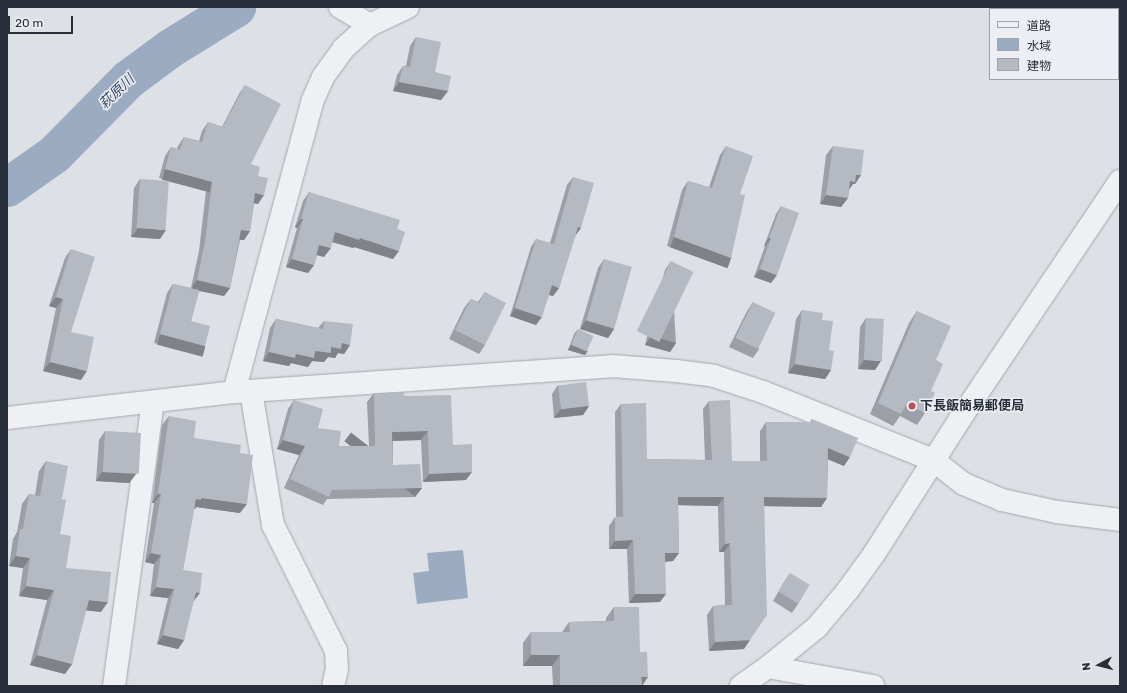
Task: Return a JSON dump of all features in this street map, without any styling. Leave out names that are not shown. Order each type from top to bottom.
[{"type":"street","points":[[334,686],[337,669],[336,651],[273,525],[243,392],[312,102],[324,77],[343,49],[370,25],[408,7]]},
{"type":"street","points":[[345,10],[370,25]]},
{"type":"street","points":[[741,686],[768,668],[817,627],[848,590],[874,554],[933,460],[1120,180]]},
{"type":"street","points":[[7,418],[243,392],[612,366],[676,371],[714,376],[763,392],[933,460],[964,484],[1002,500],[1057,512],[1120,520]]},
{"type":"street","points":[[114,686],[153,402]]},
{"type":"street","points":[[768,668],[873,686]]},
{"type":"water","points":[[463,550],[468,598],[417,604],[413,573],[429,571],[427,553]]},
{"type":"building","points":[[416,37],[441,42],[435,72],[451,76],[448,91],[399,82],[403,66],[410,67]]},
{"type":"building","points":[[245,85],[281,104],[251,164],[260,167],[258,176],[268,178],[264,195],[255,193],[250,231],[241,230],[230,288],[197,280],[205,242],[212,182],[165,169],[171,147],[180,150],[184,137],[202,142],[208,122],[223,127]]},
{"type":"building","points":[[726,146],[753,156],[740,194],[745,195],[731,258],[674,237],[688,181],[712,188]]},
{"type":"building","points":[[833,146],[864,150],[861,175],[856,175],[855,182],[850,181],[848,198],[826,195]]},
{"type":"building","points":[[573,177],[594,183],[581,228],[578,227],[559,288],[552,285],[542,317],[515,308],[536,239],[554,244]]},
{"type":"building","points":[[140,179],[169,181],[166,230],[137,228]]},
{"type":"building","points":[[309,192],[400,220],[397,229],[405,232],[399,251],[360,238],[359,240],[335,232],[331,248],[319,245],[314,265],[292,259]]},
{"type":"building","points":[[781,206],[799,213],[777,275],[760,269],[771,238],[769,238]]},
{"type":"building","points":[[71,249],[95,257],[71,332],[94,337],[87,371],[50,362],[63,299],[56,297]]},
{"type":"building","points":[[604,259],[632,267],[614,329],[586,321]]},
{"type":"building","points":[[671,261],[693,272],[659,342],[637,331]]},
{"type":"building","points":[[173,284],[199,290],[191,321],[210,326],[205,346],[160,334]]},
{"type":"building","points":[[485,292],[506,303],[485,345],[455,330],[471,299],[479,303]]},
{"type":"building","points":[[753,302],[775,313],[758,349],[735,338]]},
{"type":"building","points":[[802,310],[823,313],[822,320],[833,321],[829,350],[834,351],[831,370],[795,364]]},
{"type":"building","points":[[917,311],[951,326],[936,360],[943,364],[931,391],[935,393],[925,413],[906,404],[901,414],[878,403]]},
{"type":"building","points":[[866,318],[884,319],[882,361],[864,360]]},
{"type":"building","points":[[276,319],[323,329],[324,321],[353,324],[350,345],[342,343],[341,349],[331,347],[331,353],[315,351],[314,358],[296,354],[295,358],[269,352]]},
{"type":"building","points":[[578,329],[594,336],[587,351],[571,345]]},
{"type":"building","points":[[586,382],[589,406],[561,409],[558,385]]},
{"type":"building","points":[[404,392],[404,396],[451,395],[453,445],[472,444],[472,472],[429,474],[428,431],[392,432],[393,465],[420,464],[422,488],[332,490],[329,497],[290,479],[305,446],[283,440],[294,400],[323,409],[318,428],[341,431],[339,446],[375,446],[374,393]]},
{"type":"building","points":[[730,400],[732,461],[767,461],[766,422],[811,422],[812,419],[858,438],[850,457],[828,448],[827,498],[764,497],[767,615],[750,640],[715,642],[713,606],[732,605],[730,543],[725,544],[724,497],[678,497],[679,553],[665,553],[666,594],[635,594],[633,540],[615,541],[615,517],[623,517],[621,404],[646,403],[647,459],[712,460],[709,401]]},
{"type":"building","points":[[169,416],[196,421],[194,438],[241,445],[240,453],[253,455],[247,504],[201,498],[201,500],[196,499],[183,570],[202,573],[200,593],[196,592],[184,640],[163,635],[174,589],[156,587],[161,555],[151,553],[161,494],[158,494]]},
{"type":"building","points":[[105,431],[141,433],[139,474],[103,472]]},
{"type":"building","points":[[46,461],[68,466],[62,499],[66,500],[60,534],[71,536],[66,568],[111,572],[108,602],[89,600],[72,664],[37,655],[54,590],[26,586],[30,558],[16,556],[20,529],[23,529],[29,494],[40,496]]},
{"type":"building","points":[[790,573],[810,585],[798,604],[779,592]]},
{"type":"building","points":[[614,607],[639,607],[640,652],[647,652],[648,677],[641,677],[642,686],[560,686],[560,655],[531,655],[531,632],[570,632],[569,622],[614,621]]},
{"type":"waterway","name":"萩原川","points":[[7,187],[54,154],[128,79],[170,48],[236,7]]},
{"type":"place","name":"下長飯簡易郵便局","points":[[912,406]]}]
